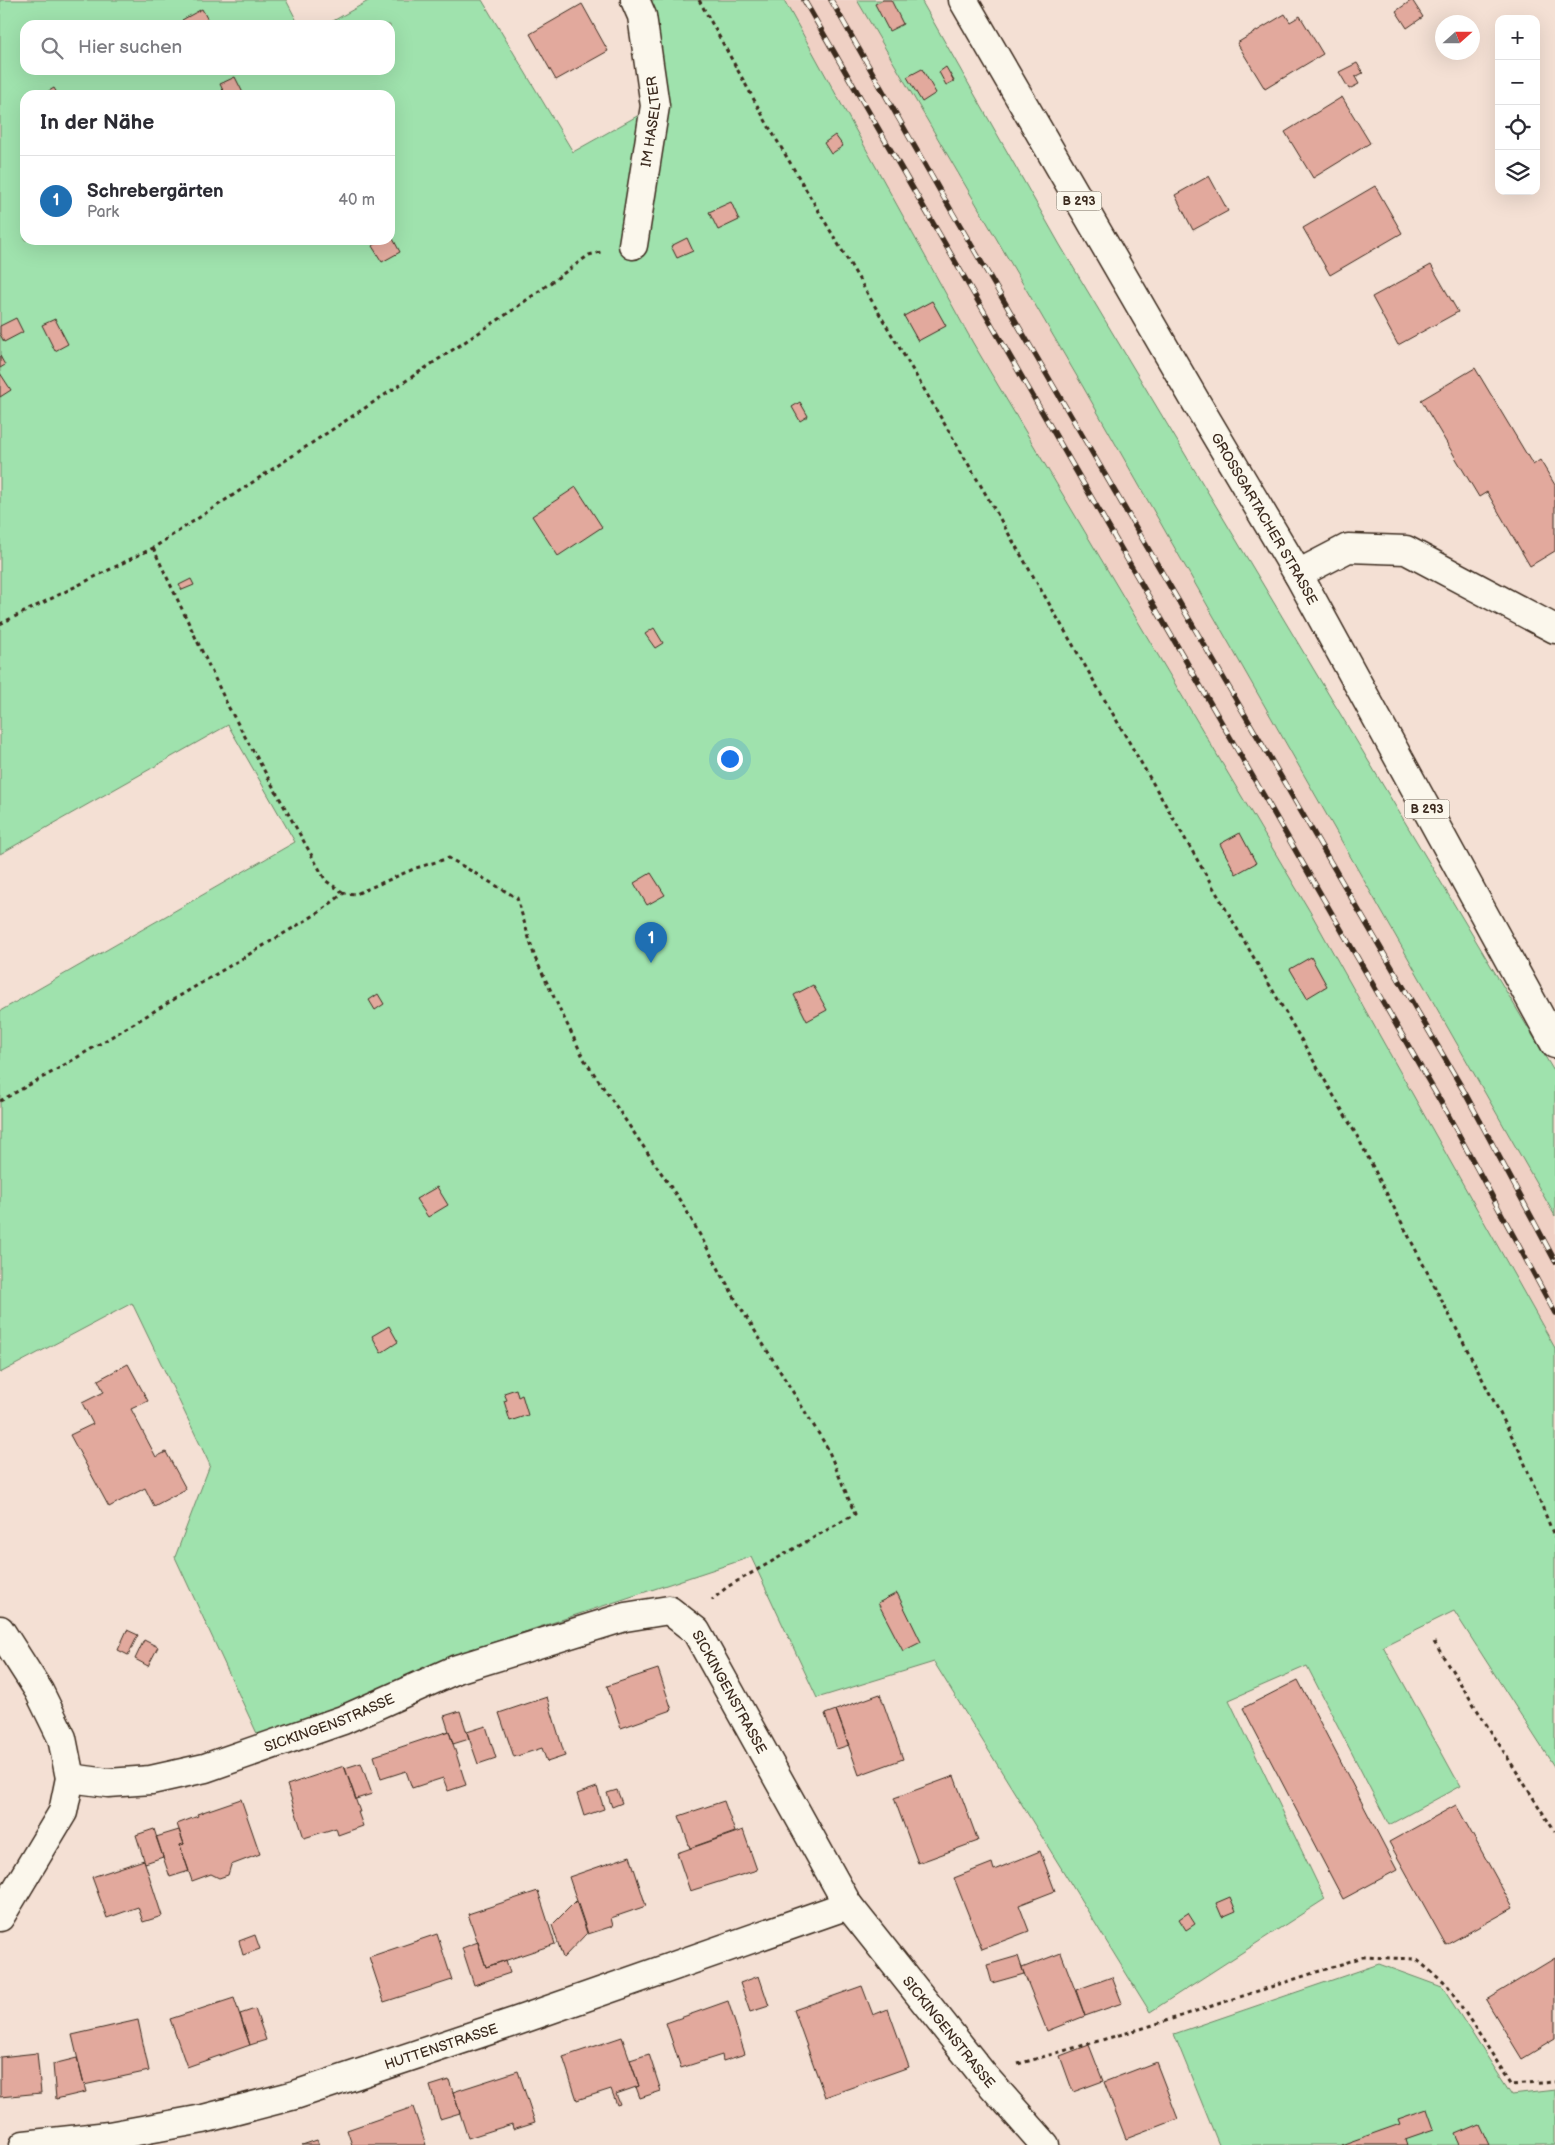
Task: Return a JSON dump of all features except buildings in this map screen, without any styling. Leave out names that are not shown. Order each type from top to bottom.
[{"type":"street","name":"IM HASELTER","points":[[633,245],[655,106],[642,16],[635,0]]},
{"type":"street","name":"GROSSGARTACHER STRASSE","points":[[963,0],[1298,574],[1555,1044]]},
{"type":"street","points":[[1298,574],[1348,548],[1406,550],[1555,629]]},
{"type":"street","name":"SICKINGENSTRASSE","points":[[70,1778],[108,1783],[151,1780],[205,1768],[342,1720],[457,1669],[625,1617],[669,1610],[696,1631],[848,1904],[984,2076],[1045,2145]]},
{"type":"street","points":[[0,1630],[39,1691],[62,1738],[70,1778],[63,1812],[0,1917]]},
{"type":"street","name":"HUTTENSTRASSE","points":[[24,2145],[108,2136],[194,2121],[295,2095],[517,2021],[848,1904]]},
{"type":"path","points":[[699,0],[769,127],[1357,1136],[1520,1452],[1555,1538]]},
{"type":"path","points":[[0,624],[153,548],[510,312],[589,255],[633,245]]},
{"type":"path","points":[[153,548],[228,708],[326,881],[344,893],[356,894],[416,868],[449,858],[517,898],[535,958],[584,1059],[685,1208],[737,1302],[827,1447],[856,1514],[727,1587],[685,1622]]},
{"type":"path","points":[[0,1101],[65,1065],[318,912],[344,893]]},
{"type":"path","points":[[1434,1642],[1555,1832]]},
{"type":"path","points":[[1037,2058],[1147,2027],[1362,1957],[1416,1959],[1448,1986],[1512,2085],[1555,2082]]},
{"type":"shaded area","points":[[784,0],[857,0],[1082,385],[1555,1216],[1555,1348],[1312,915],[973,343]]},
{"type":"green space","points":[[0,0],[286,0],[296,20],[20,20],[20,75],[395,75],[395,20],[335,20],[370,0],[482,0],[573,152],[655,106],[635,0],[784,0],[973,343],[1312,915],[1555,1348],[1555,1768],[1454,1611],[1383,1646],[1460,1786],[1389,1825],[1307,1666],[1229,1700],[1325,1899],[1150,2012],[934,1662],[817,1698],[751,1557],[458,1654],[345,1705],[260,1740],[175,1557],[210,1465],[132,1303],[0,1373],[0,1011],[295,842],[228,725],[0,854]]},
{"type":"green space","points":[[857,0],[921,0],[1060,245],[1555,1073],[1555,1216],[1082,385]]},
{"type":"green space","points":[[1379,1964],[1442,1987],[1512,2095],[1555,2090],[1555,2145],[1219,2145],[1174,2034]]},
{"type":"railway","points":[[804,0],[1446,1111],[1555,1313]]},
{"type":"railway","points":[[831,0],[944,198],[1465,1093],[1555,1261]]},
{"type":"place","name":"Schrebergärten","points":[[651,963]]}]
